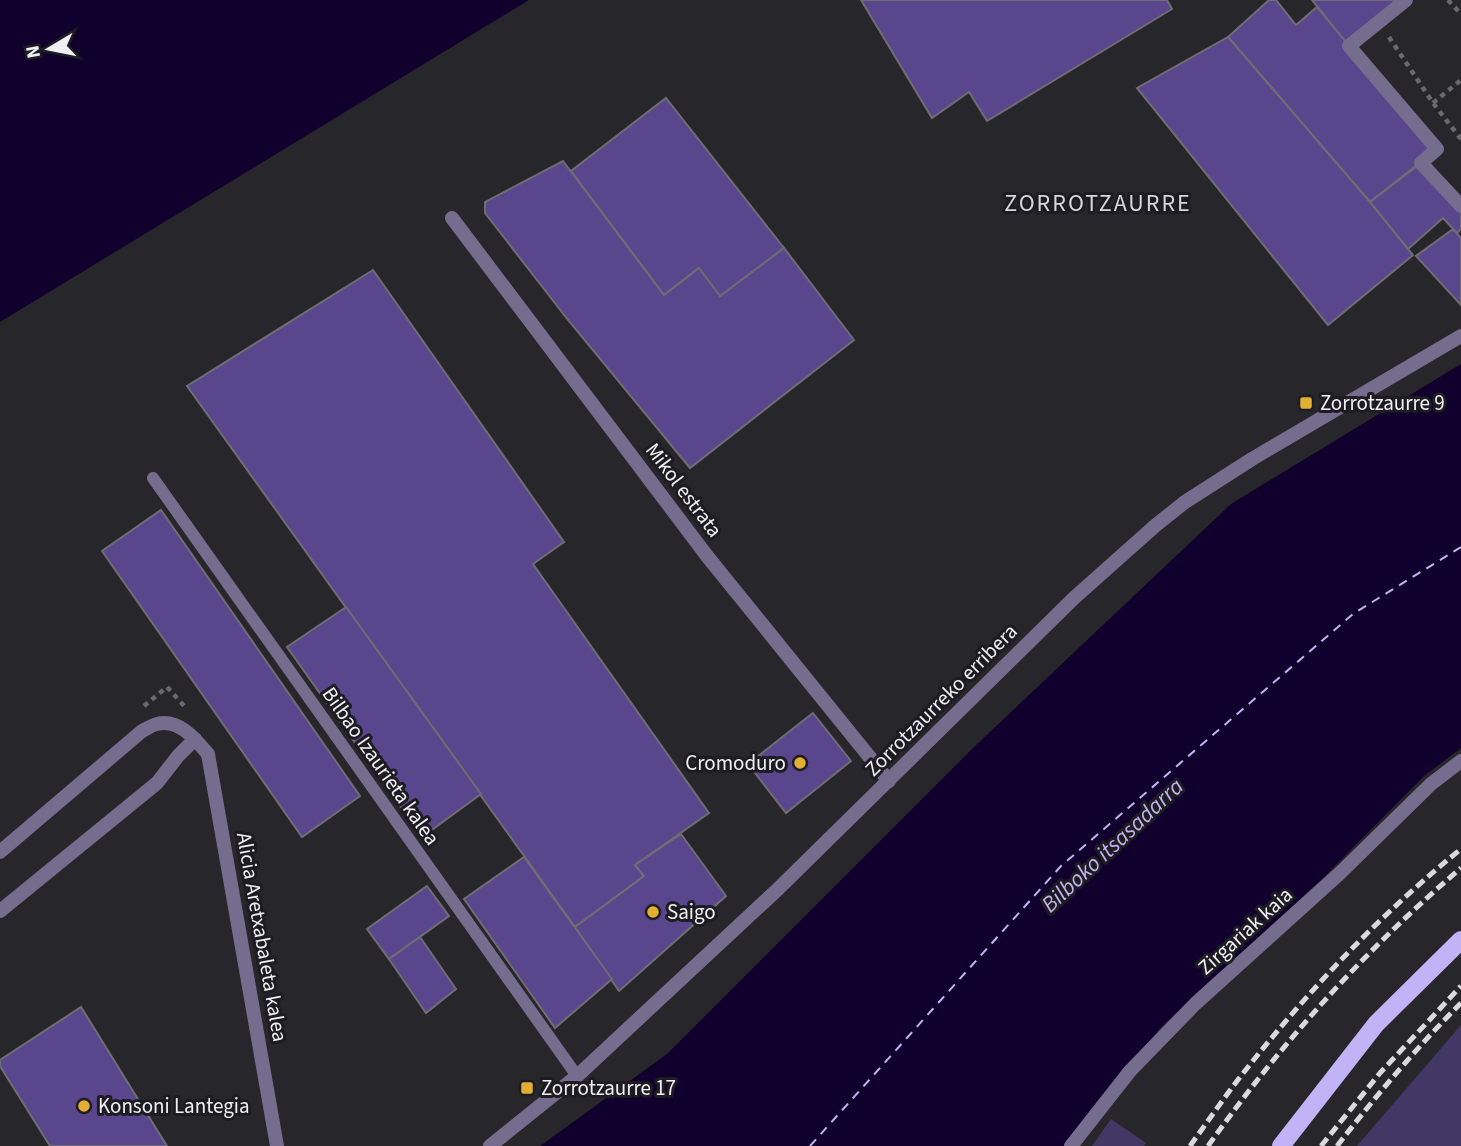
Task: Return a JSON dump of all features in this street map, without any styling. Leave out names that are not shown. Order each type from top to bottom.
[{"type":"main road","points":[[1281,1146],[1376,1024],[1461,940]]},
{"type":"street","points":[[1406,0],[1349,46],[1437,149],[1421,163],[1461,206]]},
{"type":"street","name":"Mikol estrata","points":[[453,218],[707,556],[889,781]]},
{"type":"street","name":"Zorrotzaurreko erribera","points":[[490,1146],[577,1076],[778,889],[1074,598],[1156,525],[1185,502],[1252,459],[1461,336]]},
{"type":"street","points":[[0,852],[142,731],[159,723],[179,726],[195,739],[157,783],[0,911]]},
{"type":"street","name":"Alicia Aretxabaleta kalea","points":[[195,739],[208,754],[277,1146]]},
{"type":"street","name":"Zirgariak kaia","points":[[1071,1146],[1129,1071],[1195,1004],[1339,874],[1431,783],[1461,761]]},
{"type":"lane","name":"Bilbao Izaurieta kalea","points":[[153,478],[577,1076]]},
{"type":"path","points":[[1448,0],[1461,14]]},
{"type":"path","points":[[1391,40],[1461,139]]},
{"type":"path","points":[[1433,103],[1461,80]]},
{"type":"path","points":[[137,712],[167,687],[192,715]]},
{"type":"shaded area","points":[[1461,1025],[1461,1146],[1357,1146]]},
{"type":"shaded area","points":[[1111,1119],[1146,1143],[1144,1146],[1092,1146]]},
{"type":"water","points":[[0,0],[529,0],[0,322]]},
{"type":"water","name":"Bilboko itsasadarra","points":[[1461,364],[1461,748],[1424,776],[1322,879],[1160,1028],[1070,1146],[540,1146],[667,1054],[973,748],[1231,504]]},
{"type":"building","points":[[861,0],[1167,0],[1172,9],[987,121],[969,92],[932,118]]},
{"type":"building","points":[[1269,0],[1276,0],[1296,25],[1317,7],[1437,149],[1370,202],[1228,37]]},
{"type":"building","points":[[1312,0],[1406,0],[1349,46]]},
{"type":"building","points":[[1228,37],[1413,255],[1328,325],[1137,88]]},
{"type":"building","points":[[666,98],[784,248],[721,302],[699,268],[664,295],[571,171]]},
{"type":"building","points":[[563,161],[664,295],[699,268],[720,296],[784,248],[854,340],[690,468],[568,320],[485,213],[485,202]]},
{"type":"building","points":[[1421,163],[1461,206],[1461,229],[1457,233],[1443,218],[1408,249],[1370,202]]},
{"type":"building","points":[[1453,229],[1461,238],[1461,305],[1416,256]]},
{"type":"building","points":[[373,270],[564,542],[533,564],[709,813],[635,865],[644,876],[575,927],[187,386]]},
{"type":"building","points":[[161,510],[360,796],[302,837],[102,551]]},
{"type":"building","points":[[346,607],[481,794],[422,837],[287,647]]},
{"type":"building","name":"Cromoduro","points":[[813,713],[851,761],[786,813],[748,764]]},
{"type":"building","name":"Saigo","points":[[681,834],[726,896],[619,991],[575,927],[644,876],[635,865]]},
{"type":"building","points":[[524,857],[612,979],[555,1028],[464,899]]},
{"type":"building","points":[[427,886],[449,916],[389,959],[367,929]]},
{"type":"building","points":[[420,937],[456,989],[426,1013],[389,959]]},
{"type":"building","name":"Konsoni Lantegia","points":[[81,1007],[167,1146],[50,1146],[0,1066],[0,1060]]},
{"type":"ferry route","points":[[810,1146],[1061,866],[1353,614],[1461,547]]},
{"type":"railway","points":[[1190,1146],[1237,1081],[1315,988],[1400,902],[1461,849]]},
{"type":"railway","points":[[1208,1146],[1265,1070],[1326,999],[1391,932],[1461,868]]},
{"type":"railway","points":[[1321,1146],[1380,1073],[1461,986]]},
{"type":"railway","points":[[1337,1146],[1428,1037],[1461,1003]]},
{"type":"place","name":"Zorrotzaurre 9","points":[[1306,403]]},
{"type":"place","name":"Cromoduro","points":[[800,763]]},
{"type":"place","name":"Saigo","points":[[653,912]]},
{"type":"place","name":"Zorrotzaurre 17","points":[[527,1088]]},
{"type":"place","name":"Konsoni Lantegia","points":[[84,1106]]},
{"type":"district","name":"ZORROTZAURRE","points":[[1098,203]]}]
